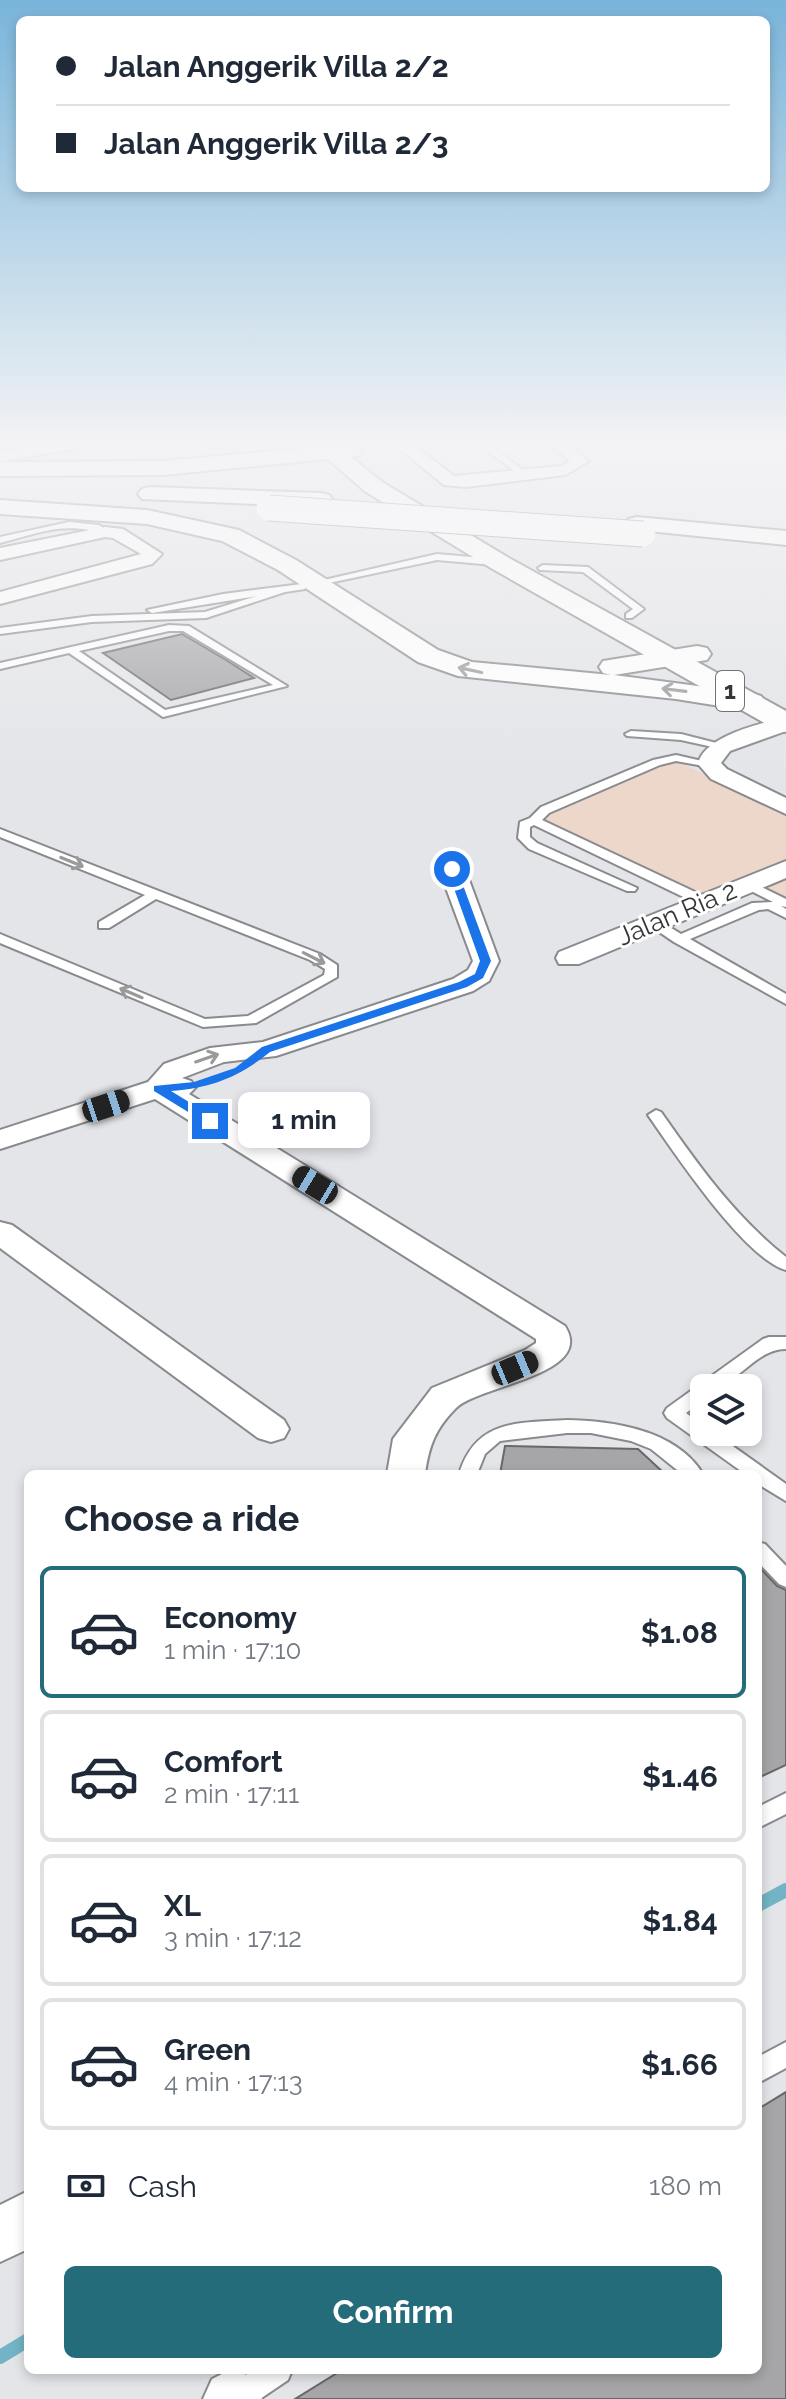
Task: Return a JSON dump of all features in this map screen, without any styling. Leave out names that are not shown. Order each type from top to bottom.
[{"type":"main road","points":[[264,553],[437,660],[496,675],[676,690],[751,702]]},
{"type":"main road","name":"1","points":[[493,553],[685,656],[786,705]]},
{"type":"main road","name":"1","points":[[496,553],[543,568],[629,616],[786,723]]},
{"type":"main road","points":[[548,677],[685,656]]},
{"type":"street","points":[[0,598],[145,560],[151,553]]},
{"type":"street","points":[[786,723],[716,755],[719,774],[786,807]]},
{"type":"street","points":[[0,1140],[158,1088],[195,1086],[239,1071],[266,1050],[463,985],[479,975],[486,961],[452,869]]},
{"type":"street","name":"Jalan Ria 2","points":[[569,958],[786,869]]},
{"type":"street","points":[[158,1088],[553,1334],[554,1348],[538,1359],[445,1397],[412,1439],[407,1470]]},
{"type":"street","points":[[0,1232],[271,1429]]},
{"type":"street","points":[[0,2235],[24,2220]]},
{"type":"lane","points":[[437,557],[442,553]]},
{"type":"lane","points":[[329,580],[437,557],[500,556]]},
{"type":"lane","points":[[128,617],[195,601],[302,587]]},
{"type":"lane","points":[[0,631],[29,625],[128,617],[206,615],[281,591]]},
{"type":"lane","points":[[0,666],[71,650],[169,628],[185,628],[282,686],[163,714],[71,650]]},
{"type":"lane","points":[[631,734],[681,737],[716,755]]},
{"type":"lane","points":[[631,888],[533,846],[524,838],[524,825],[534,821],[545,810],[657,762],[716,755]]},
{"type":"lane","points":[[534,821],[705,902]]},
{"type":"lane","points":[[0,833],[315,957],[332,968],[330,977],[251,1020],[203,1023],[0,938]]},
{"type":"lane","points":[[747,884],[786,904]]},
{"type":"lane","points":[[104,925],[154,895]]},
{"type":"lane","points":[[679,939],[757,906],[770,905],[786,914]]},
{"type":"lane","points":[[653,923],[786,1000]]},
{"type":"lane","points":[[656,1115],[710,1194],[753,1242],[786,1265]]},
{"type":"lane","points":[[727,1374],[769,1343],[786,1343]]},
{"type":"lane","points":[[690,1401],[673,1413],[690,1425]]},
{"type":"lane","points":[[469,1470],[474,1454],[492,1437],[553,1425],[624,1429],[680,1458],[690,1470]]},
{"type":"lane","points":[[719,1446],[753,1470]]},
{"type":"lane","points":[[762,1477],[786,1494]]},
{"type":"lane","points":[[762,1553],[786,1579]]},
{"type":"lane","points":[[762,1816],[786,1803]]},
{"type":"lane","points":[[762,2069],[786,2054]]},
{"type":"shaded area","points":[[677,761],[786,813],[786,900],[745,880],[702,897],[541,821],[550,811],[661,764]]},
{"type":"building","points":[[182,634],[254,678],[171,700],[103,653]]},
{"type":"building","points":[[505,1446],[638,1449],[661,1470],[501,1470]]},
{"type":"building","points":[[762,1570],[777,1586],[786,1590],[786,1765],[762,1776]]},
{"type":"building","points":[[786,2092],[786,2399],[295,2399],[336,2374],[762,2374],[762,2107]]},
{"type":"waterway","points":[[762,1903],[786,1890]]},
{"type":"waterway","points":[[0,2357],[24,2342]]},
{"type":"route","points":[[210,1121],[158,1088],[195,1086],[239,1071],[266,1050],[463,985],[479,975],[486,961],[452,869]]}]
